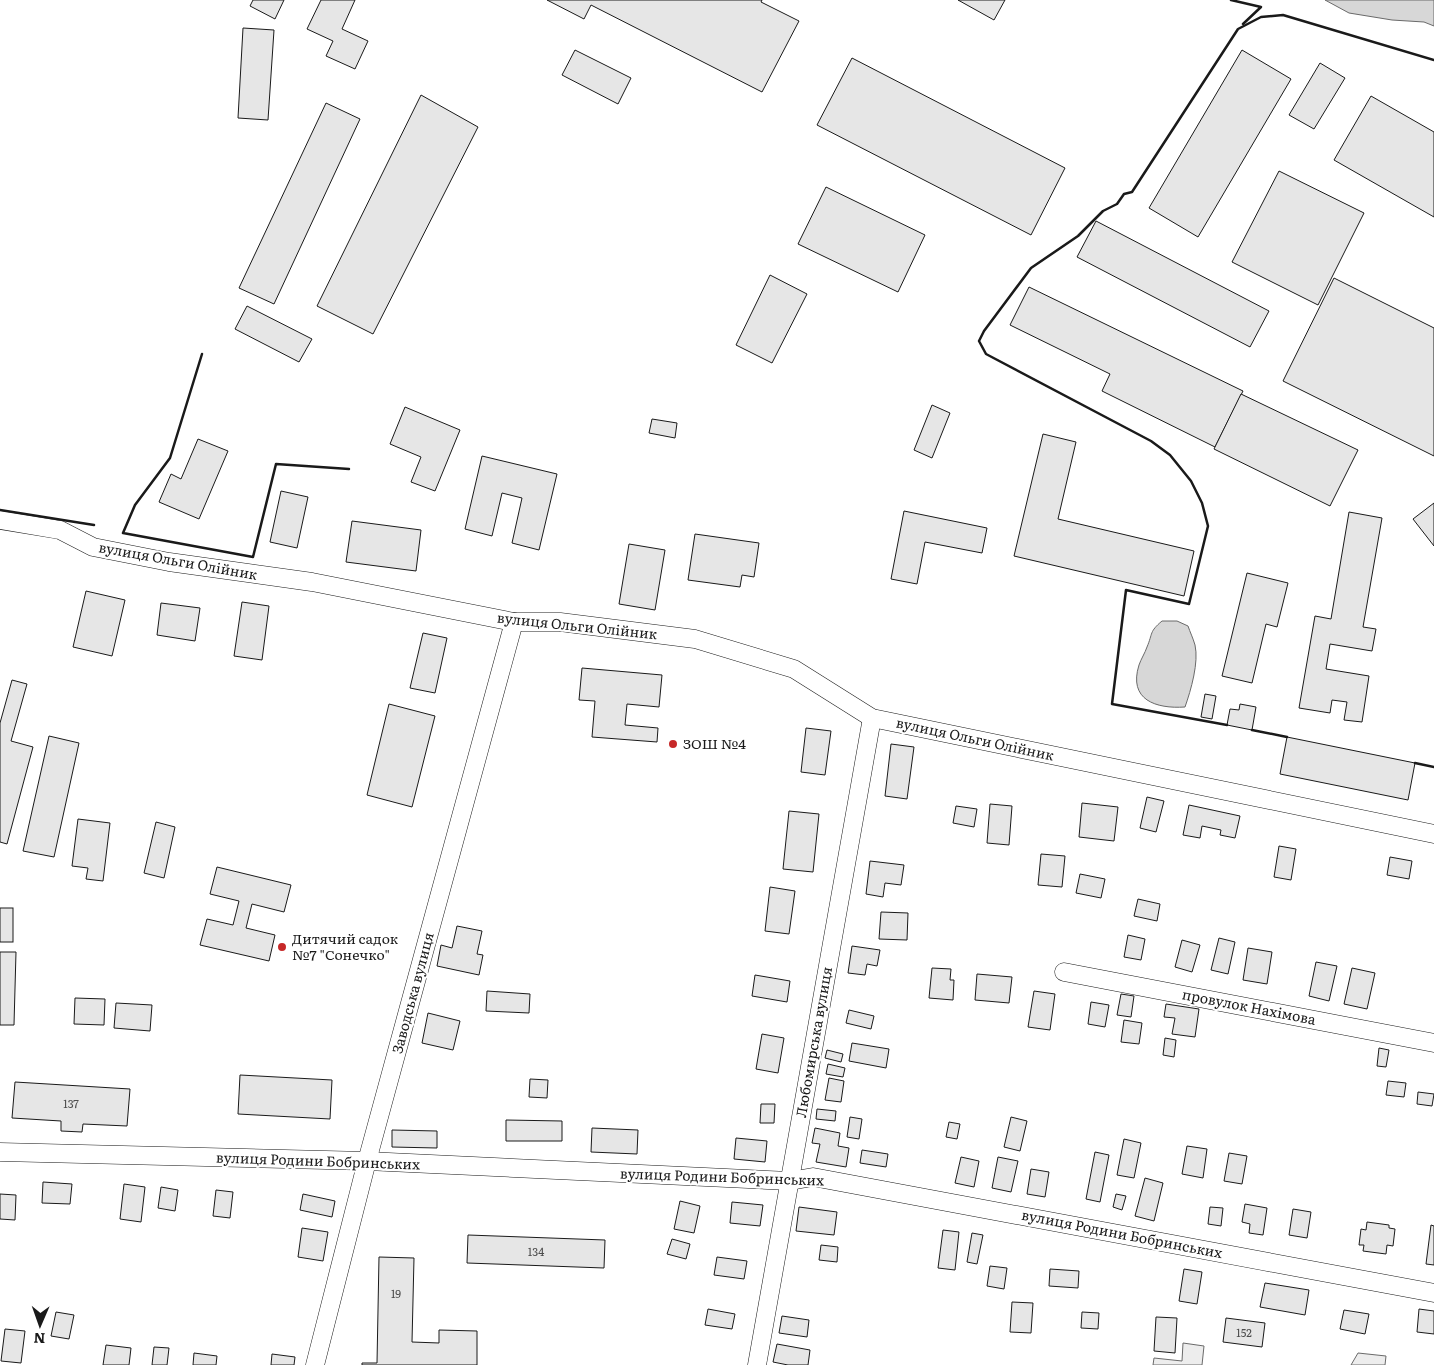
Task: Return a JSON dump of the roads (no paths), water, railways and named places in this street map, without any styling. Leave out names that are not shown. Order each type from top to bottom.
[{"type":"street","name":"вулиця Ольги Олійник","points":[[0,520],[60,530],[93,547],[169,562],[312,582],[514,622],[560,622],[695,639],[794,669],[872,718],[1434,834]]},
{"type":"street","name":"Заводська вулиця","points":[[315,1365],[367,1161],[514,622]]},
{"type":"street","name":"Любомирська вулиця","points":[[757,1365],[872,718]]},
{"type":"street","name":"провулок Нахімова","points":[[1064,972],[1434,1043]]},
{"type":"street","name":"вулиця Родини Бобринських","points":[[0,1152],[367,1161],[790,1181],[813,1177],[1434,1293]]},
{"type":"place","name":"ЗОШ №4","points":[[673,744]]},
{"type":"place","name":"Дитячий садок №7 \"Сонечко\"","points":[[282,947]]}]
